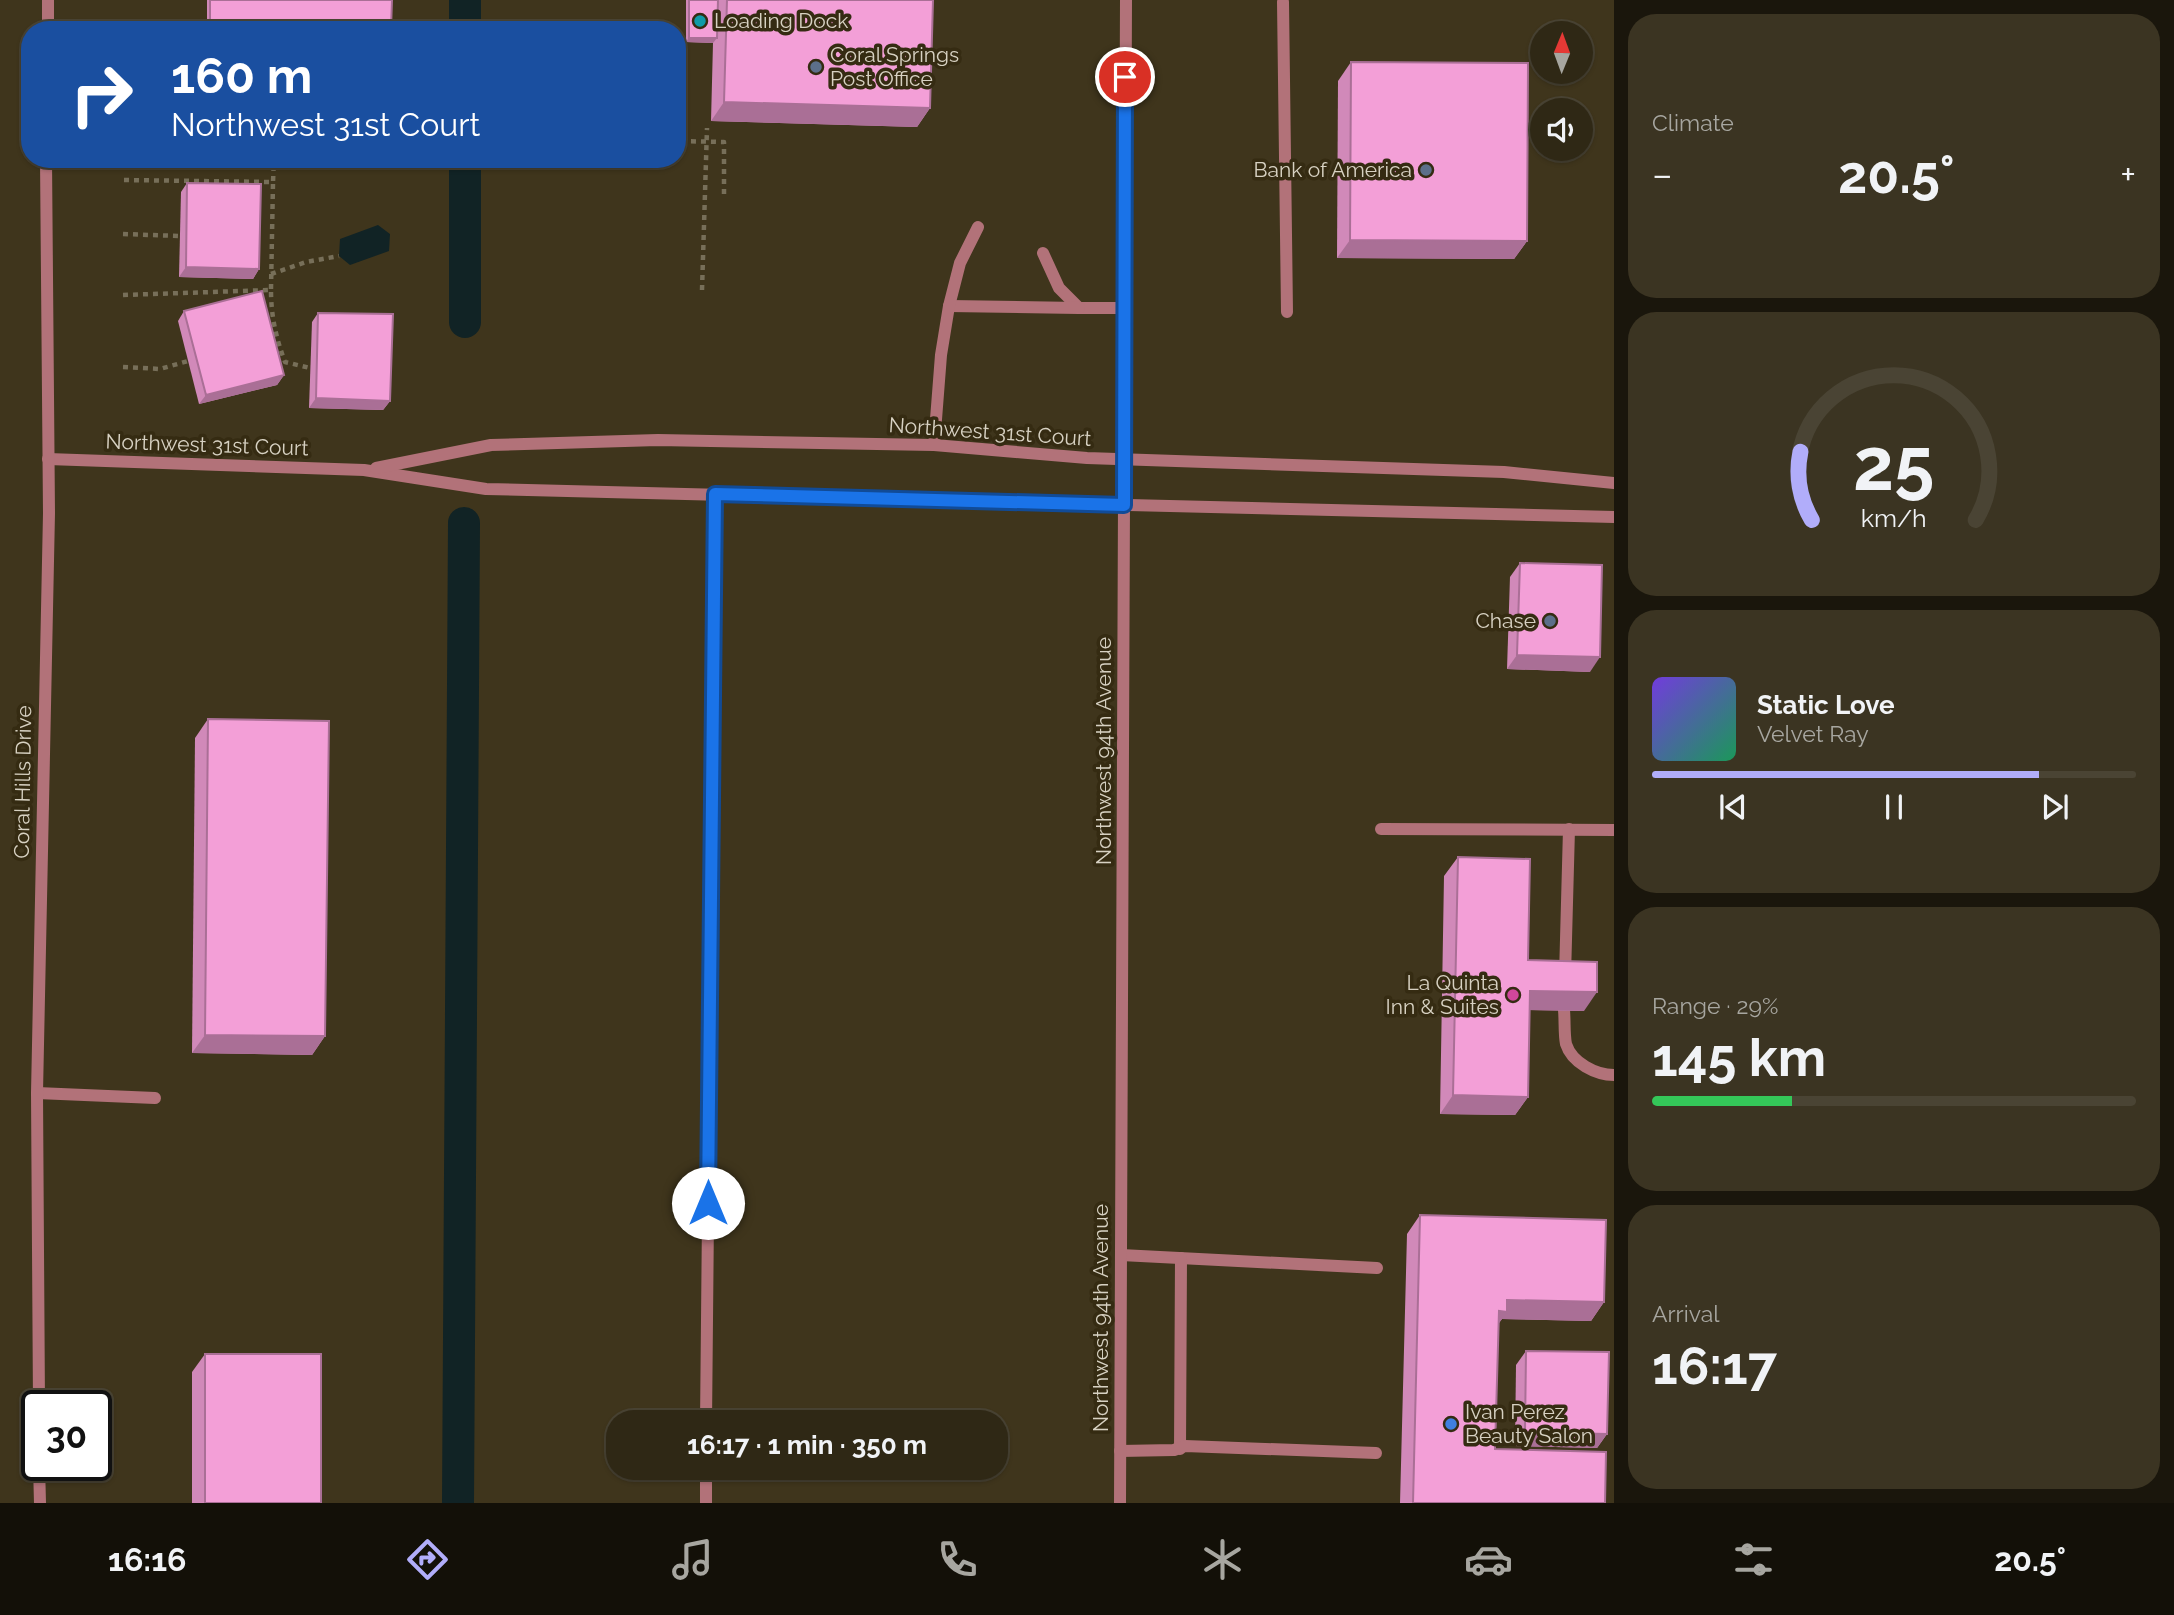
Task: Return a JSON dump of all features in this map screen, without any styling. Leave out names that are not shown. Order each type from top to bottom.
[{"type":"street","points":[[48,0],[48,21]]},
{"type":"street","name":"Northwest 94th Avenue","points":[[1120,1503],[1126,0]]},
{"type":"street","points":[[1283,2],[1287,312]]},
{"type":"street","name":"Coral Hills Drive","points":[[39,1390],[37,1093],[49,513],[46,168]]},
{"type":"street","points":[[934,445],[949,306],[960,263],[978,227]]},
{"type":"street","points":[[1043,253],[1059,288],[1079,308]]},
{"type":"street","points":[[949,306],[1125,309]]},
{"type":"street","name":"Northwest 31st Court","points":[[364,470],[491,445],[657,440],[934,445],[1087,458],[1504,472],[1614,483]]},
{"type":"street","name":"Northwest 31st Court","points":[[48,459],[364,470],[486,489],[1614,517]]},
{"type":"street","points":[[706,1410],[715,494]]},
{"type":"street","points":[[1381,829],[1614,830]]},
{"type":"street","points":[[1565,980],[1569,829]]},
{"type":"street","points":[[1564,1010],[1567,1045],[1577,1061],[1602,1075],[1614,1075]]},
{"type":"street","points":[[37,1093],[155,1098]]},
{"type":"street","points":[[1121,1255],[1377,1268]]},
{"type":"street","points":[[1180,1448],[1181,1258]]},
{"type":"street","points":[[1120,1451],[1174,1450],[1185,1446],[1376,1453]]},
{"type":"street","points":[[706,1480],[706,1503]]},
{"type":"street","points":[[40,1481],[40,1503]]},
{"type":"path","points":[[702,290],[707,128]]},
{"type":"path","points":[[686,141],[724,142],[724,198]]},
{"type":"path","points":[[274,168],[271,309],[275,335],[285,362],[310,368]]},
{"type":"path","points":[[124,180],[273,182]]},
{"type":"path","points":[[123,234],[180,236]]},
{"type":"path","points":[[271,274],[306,262],[339,256]]},
{"type":"path","points":[[123,295],[271,290]]},
{"type":"path","points":[[123,367],[160,369],[188,361]]},
{"type":"shaded area","points":[[378,225],[390,234],[389,251],[350,265],[339,256],[340,239]]},
{"type":"building","points":[[210,0],[392,0],[391,21],[210,21]]},
{"type":"building","name":"Loading Dock","points":[[689,0],[718,0],[717,38],[689,38]]},
{"type":"building","name":"Coral Springs Post Office","points":[[727,0],[933,0],[930,108],[724,102]]},
{"type":"building","points":[[1351,62],[1528,63],[1527,241],[1350,240]]},
{"type":"building","points":[[187,183],[261,184],[259,269],[186,267]]},
{"type":"building","points":[[262,291],[284,375],[206,395],[184,311]]},
{"type":"building","points":[[318,313],[393,314],[390,401],[316,398]]},
{"type":"building","points":[[1520,563],[1602,565],[1600,657],[1517,655]]},
{"type":"building","points":[[208,719],[329,721],[325,1036],[205,1035]]},
{"type":"building","name":"La Quinta Inn & Suites","points":[[1458,857],[1530,859],[1528,960],[1597,962],[1597,992],[1530,991],[1528,1097],[1453,1095]]},
{"type":"building","points":[[1420,1215],[1606,1220],[1604,1302],[1507,1300],[1507,1312],[1499,1311],[1495,1449],[1606,1452],[1605,1503],[1413,1503]]},
{"type":"building","points":[[1526,1351],[1609,1352],[1607,1434],[1525,1432]]},
{"type":"building","points":[[205,1354],[321,1354],[321,1503],[205,1503]]},
{"type":"waterway","points":[[465,0],[465,21]]},
{"type":"waterway","points":[[465,168],[465,322]]},
{"type":"waterway","points":[[458,1503],[464,523]]},
{"type":"place","name":"Loading Dock","points":[[700,21]]},
{"type":"place","name":"Coral Springs Post Office","points":[[816,67]]},
{"type":"place","name":"Bank of America","points":[[1426,170]]},
{"type":"place","name":"Chase","points":[[1550,621]]},
{"type":"place","name":"La Quinta Inn & Suites","points":[[1513,995]]},
{"type":"place","name":"Ivan Perez Beauty Salon","points":[[1451,1424]]},
{"type":"route","points":[[708,1203],[715,494],[1124,505],[1125,77]]}]
